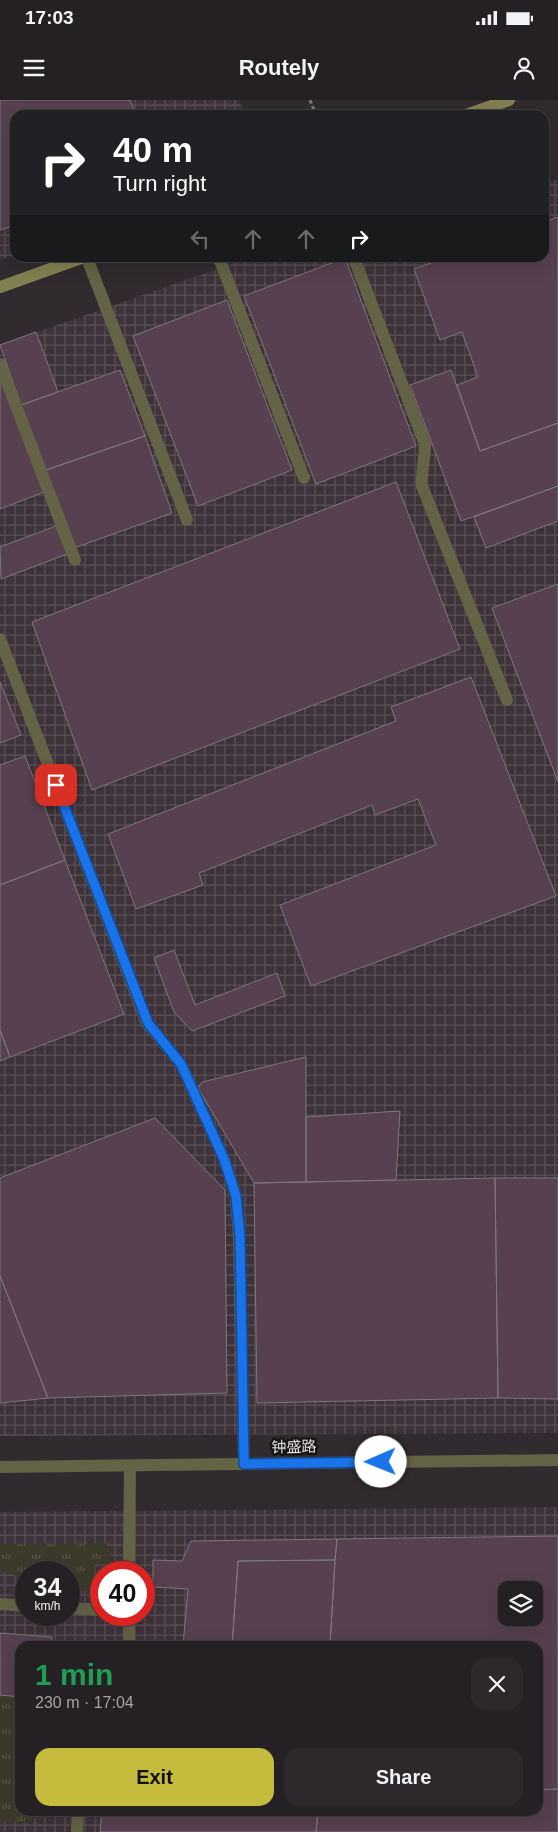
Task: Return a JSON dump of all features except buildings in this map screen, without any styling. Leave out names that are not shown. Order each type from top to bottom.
[{"type":"main road","points":[[480,110],[509,100]]},
{"type":"main road","points":[[0,287],[70,262]]},
{"type":"street","points":[[90,262],[187,520]]},
{"type":"street","points":[[221,262],[304,478]]},
{"type":"street","points":[[356,262],[425,444],[425,457],[421,472],[422,486],[507,700]]},
{"type":"street","points":[[0,364],[75,560]]},
{"type":"street","points":[[0,639],[148,1023],[181,1064],[224,1159],[236,1196],[240,1237],[244,1464]]},
{"type":"street","name":"钟盛路","points":[[0,1467],[558,1460]]},
{"type":"street","points":[[130,1466],[130,1561]]},
{"type":"street","points":[[0,1604],[15,1605]]},
{"type":"street","points":[[129,1626],[129,1641]]},
{"type":"street","points":[[77,1832],[78,1816]]},
{"type":"shaded area","points":[[0,100],[239,100],[243,110],[10,110],[10,257],[0,260]]},
{"type":"shaded area","points":[[558,179],[558,1433],[0,1436],[0,345],[238,262],[549,262],[549,182]]},
{"type":"shaded area","points":[[558,1507],[558,1832],[0,1832],[0,1512]]},
{"type":"green space","points":[[110,1543],[111,1561],[90,1561],[90,1588],[80,1595],[80,1561],[15,1561],[15,1576],[0,1570],[0,1544]]},
{"type":"green space","points":[[0,1695],[15,1696],[15,1816],[39,1816],[25,1823],[0,1820]]},
{"type":"route","points":[[56,785],[148,1023],[181,1064],[224,1159],[236,1196],[240,1237],[244,1464],[381,1462]]}]
